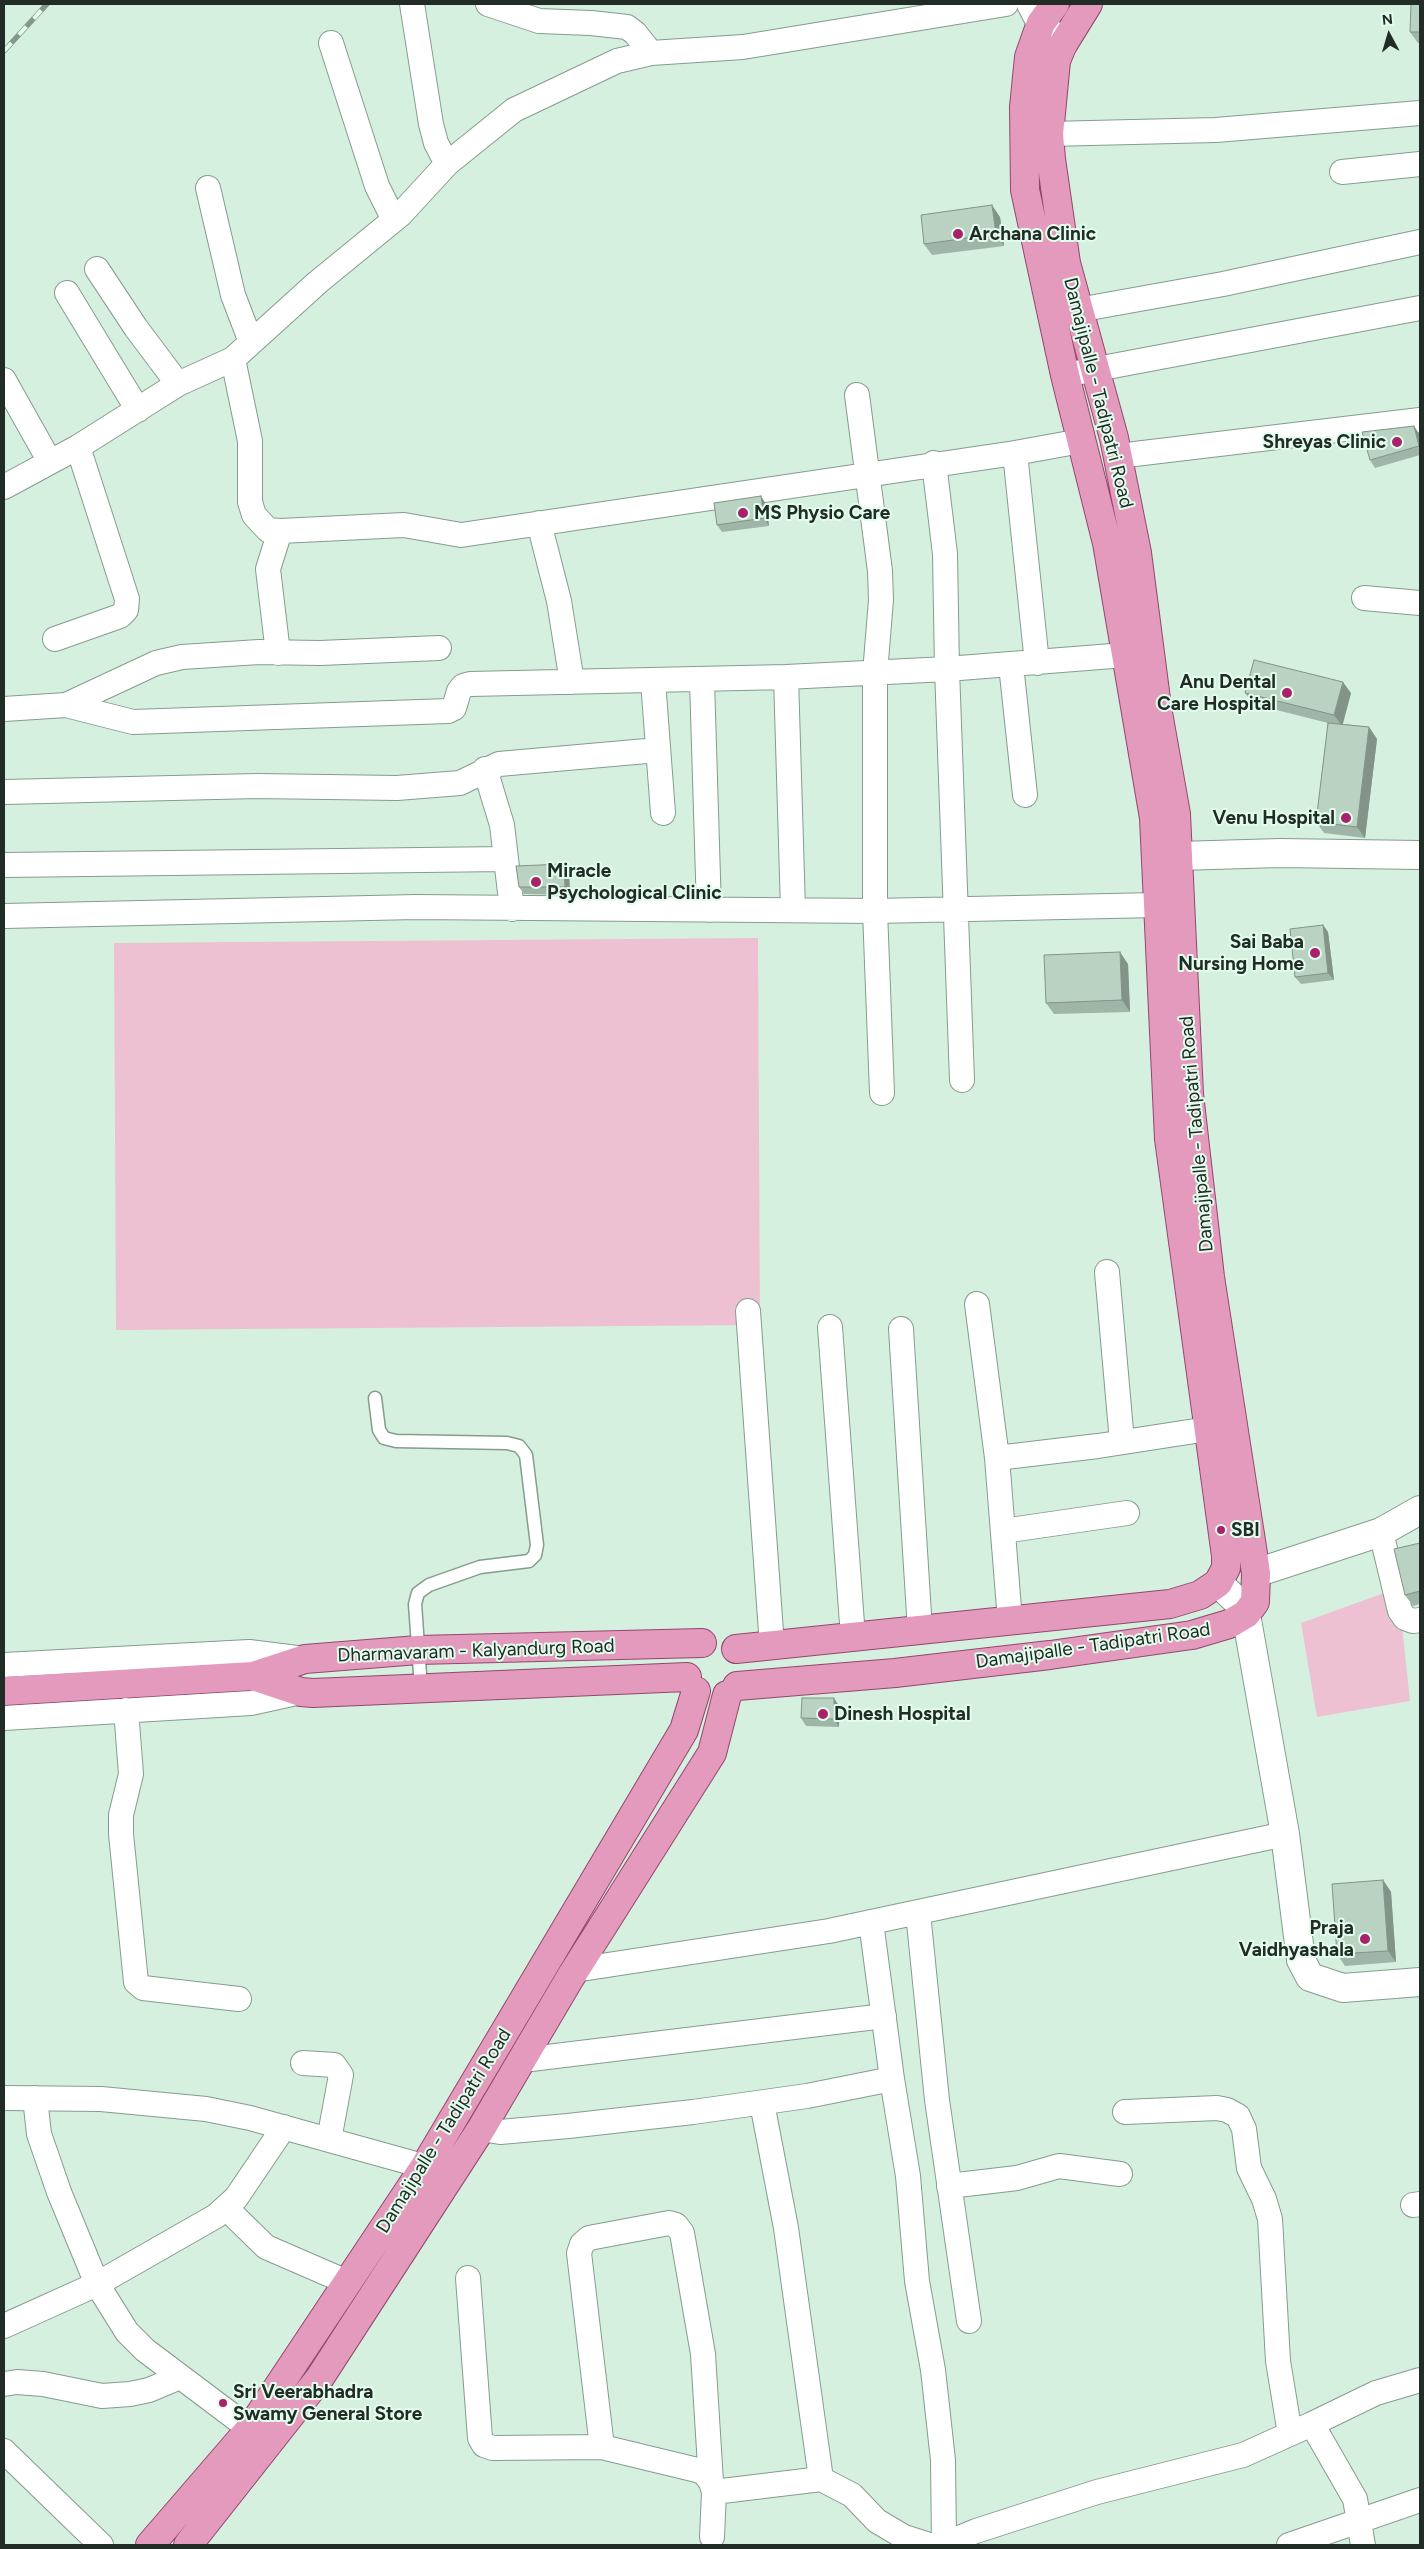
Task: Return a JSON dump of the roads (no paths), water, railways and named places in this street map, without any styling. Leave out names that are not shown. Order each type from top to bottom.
[{"type":"main road","name":"Damajipalle - Tadipatri Road","points":[[692,1684],[711,1698],[732,1691],[1050,1655],[1192,1635],[1222,1627],[1246,1614],[1255,1602],[1256,1573],[1210,1277],[1189,1094],[1176,814],[1156,707],[1142,588],[1118,456],[1063,249],[1049,134],[1053,75],[1062,46],[1081,7]]},
{"type":"main road","name":"Damajipalle - Tadipatri Road","points":[[736,1650],[1170,1604],[1200,1595],[1222,1575],[1226,1556],[1169,1139],[1154,818],[1107,543],[1064,375],[1027,206],[1023,174],[1024,107],[1029,57],[1043,10]]},
{"type":"main road","name":"Damajipalle - Tadipatri Road","points":[[150,2545],[250,2429],[349,2283],[425,2166],[684,1730],[692,1684],[686,1669],[690,1653],[702,1642],[720,1641],[736,1650],[743,1664],[742,1679],[732,1691],[712,1753],[581,1960],[481,2129],[319,2380],[188,2545]]},
{"type":"main road","name":"Dharmavaram - Kalyandurg Road","points":[[4,1691],[246,1677],[305,1659],[418,1650],[702,1642]]},
{"type":"main road","name":"Dharmavaram - Kalyandurg Road","points":[[246,1677],[300,1692],[421,1688],[692,1684]]},
{"type":"main road","points":[[561,1938],[581,1960]]},
{"type":"street","points":[[412,4],[431,124],[436,143],[447,164]]},
{"type":"street","points":[[488,4],[539,21],[591,23],[627,28],[635,33],[651,53]]},
{"type":"street","points":[[4,487],[78,447],[178,384],[233,359],[318,282],[394,220],[447,164],[514,110],[617,61],[651,53],[743,47],[872,14],[1006,4]]},
{"type":"street","points":[[1043,10],[1062,46]]},
{"type":"street","points":[[332,42],[377,186],[394,220]]},
{"type":"street","points":[[1049,134],[1225,129],[1420,113]]},
{"type":"street","points":[[1342,172],[1420,164]]},
{"type":"street","points":[[208,188],[233,295],[251,342]]},
{"type":"street","points":[[1078,310],[1223,284],[1420,242]]},
{"type":"street","points":[[97,269],[136,328],[178,384]]},
{"type":"street","points":[[67,293],[138,410]]},
{"type":"street","points":[[1064,375],[1420,308]]},
{"type":"street","points":[[233,359],[250,441],[250,502],[254,515],[268,530],[280,532],[404,525],[460,535],[934,463],[1015,453],[1081,441]]},
{"type":"street","points":[[4,380],[50,462]]},
{"type":"street","points":[[857,395],[880,572],[881,600],[875,673],[875,911],[882,1093]]},
{"type":"street","points":[[1118,456],[1420,420]]},
{"type":"street","points":[[55,639],[120,616],[126,610],[127,599],[78,447]]},
{"type":"street","points":[[1015,453],[1037,663]]},
{"type":"street","points":[[934,463],[946,554],[947,669],[962,1080]]},
{"type":"street","points":[[539,523],[560,601],[572,682]]},
{"type":"street","points":[[278,653],[268,569],[280,532]]},
{"type":"street","points":[[1364,598],[1420,603]]},
{"type":"street","points":[[66,705],[170,659],[278,653],[327,653],[439,648]]},
{"type":"street","points":[[4,709],[66,705],[133,722],[448,710],[454,708],[459,690],[463,686],[702,680],[875,673],[1011,665],[1125,655]]},
{"type":"street","points":[[1011,665],[1024,795]]},
{"type":"street","points":[[786,677],[793,910]]},
{"type":"street","points":[[702,680],[709,910]]},
{"type":"street","points":[[653,681],[663,813]]},
{"type":"street","points":[[4,792],[257,786],[397,788],[460,783],[468,781],[485,769],[499,764],[658,750]]},
{"type":"street","points":[[485,769],[502,825],[512,908]]},
{"type":"street","points":[[1179,856],[1280,853],[1420,854]]},
{"type":"street","points":[[4,865],[506,859]]},
{"type":"street","points":[[4,916],[416,908],[875,911],[1157,905]]},
{"type":"street","points":[[1107,1272],[1122,1442]]},
{"type":"street","points":[[977,1304],[997,1458],[1010,1621]]},
{"type":"street","points":[[748,1311],[772,1646]]},
{"type":"street","points":[[830,1326],[853,1637]]},
{"type":"street","points":[[901,1329],[920,1630]]},
{"type":"street","points":[[997,1458],[1208,1429]]},
{"type":"street","points":[[1420,1510],[1381,1532],[1256,1573],[1236,1572],[1222,1575],[1246,1614],[1285,1834],[1301,1960],[1310,1977],[1343,1988],[1420,1982]]},
{"type":"street","points":[[1003,1531],[1126,1513]]},
{"type":"street","points":[[1381,1532],[1400,1612],[1405,1618],[1413,1621],[1420,1620]]},
{"type":"street","points":[[4,1664],[254,1652],[305,1659]]},
{"type":"street","points":[[4,1718],[251,1703],[300,1692]]},
{"type":"street","points":[[126,1710],[131,1774],[121,1815],[121,1834],[136,1982],[143,1988],[240,1999]]},
{"type":"street","points":[[581,1960],[829,1931],[1285,1834]]},
{"type":"street","points":[[918,1913],[937,2100],[969,2321]]},
{"type":"street","points":[[871,1922],[892,2079],[908,2176],[917,2281],[933,2370],[943,2460],[939,2545]]},
{"type":"street","points":[[523,2060],[884,2016]]},
{"type":"street","points":[[303,2063],[334,2065],[341,2075],[328,2140]]},
{"type":"street","points":[[481,2129],[500,2132],[568,2126],[762,2103],[892,2079]]},
{"type":"street","points":[[4,2098],[158,2103],[230,2114],[284,2127],[452,2175]]},
{"type":"street","points":[[35,2098],[36,2118],[43,2146],[59,2192],[97,2284],[127,2332],[136,2342],[180,2377],[250,2429]]},
{"type":"street","points":[[762,2103],[786,2228],[821,2479]]},
{"type":"street","points":[[1125,2112],[1217,2108],[1227,2110],[1238,2116],[1244,2129],[1249,2168],[1264,2199],[1270,2219],[1278,2361],[1290,2434]]},
{"type":"street","points":[[4,2326],[97,2284],[203,2225],[236,2198],[284,2127]]},
{"type":"street","points":[[949,2186],[1017,2178],[1059,2166],[1120,2174]]},
{"type":"street","points":[[226,2208],[266,2247],[349,2283]]},
{"type":"street","points":[[602,2447],[580,2253],[582,2244],[589,2238],[669,2223],[676,2225],[682,2233],[703,2354],[712,2487],[712,2537]]},
{"type":"street","points":[[468,2278],[480,2438],[484,2445],[493,2448],[602,2447],[697,2470],[704,2474],[712,2487]]},
{"type":"street","points":[[4,2384],[17,2382],[43,2384],[102,2396],[150,2390],[180,2377]]},
{"type":"street","points":[[712,2487],[821,2479],[852,2495],[884,2525],[910,2540],[939,2545],[976,2531],[1097,2492],[1243,2455],[1376,2394],[1420,2380]]},
{"type":"street","points":[[1312,2424],[1354,2500],[1362,2534]]},
{"type":"street","points":[[4,2451],[101,2545]]},
{"type":"street","points":[[1289,2545],[1362,2534],[1420,2500]]},
{"type":"lane","points":[[375,1398],[379,1430],[384,1438],[396,1441],[507,1443],[519,1446],[526,1455],[537,1545],[535,1555],[529,1561],[480,1567],[428,1585],[418,1593],[414,1604],[421,1688]]},
{"type":"railway","points":[[4,51],[47,4]]},
{"type":"place","name":"Archana Clinic","points":[[958,234]]},
{"type":"place","name":"Shreyas Clinic","points":[[1397,442]]},
{"type":"place","name":"MS Physio Care","points":[[743,513]]},
{"type":"place","name":"Anu Dental Care Hospital","points":[[1287,693]]},
{"type":"place","name":"Venu Hospital","points":[[1346,818]]},
{"type":"place","name":"Miracle Psychological Clinic","points":[[536,882]]},
{"type":"place","name":"Sai Baba Nursing Home","points":[[1315,953]]},
{"type":"place","name":"SBI","points":[[1221,1530]]},
{"type":"place","name":"Dinesh Hospital","points":[[823,1714]]},
{"type":"place","name":"Praja Vaidhyashala","points":[[1365,1939]]},
{"type":"place","name":"Sri Veerabhadra Swamy General Store","points":[[223,2403]]}]
